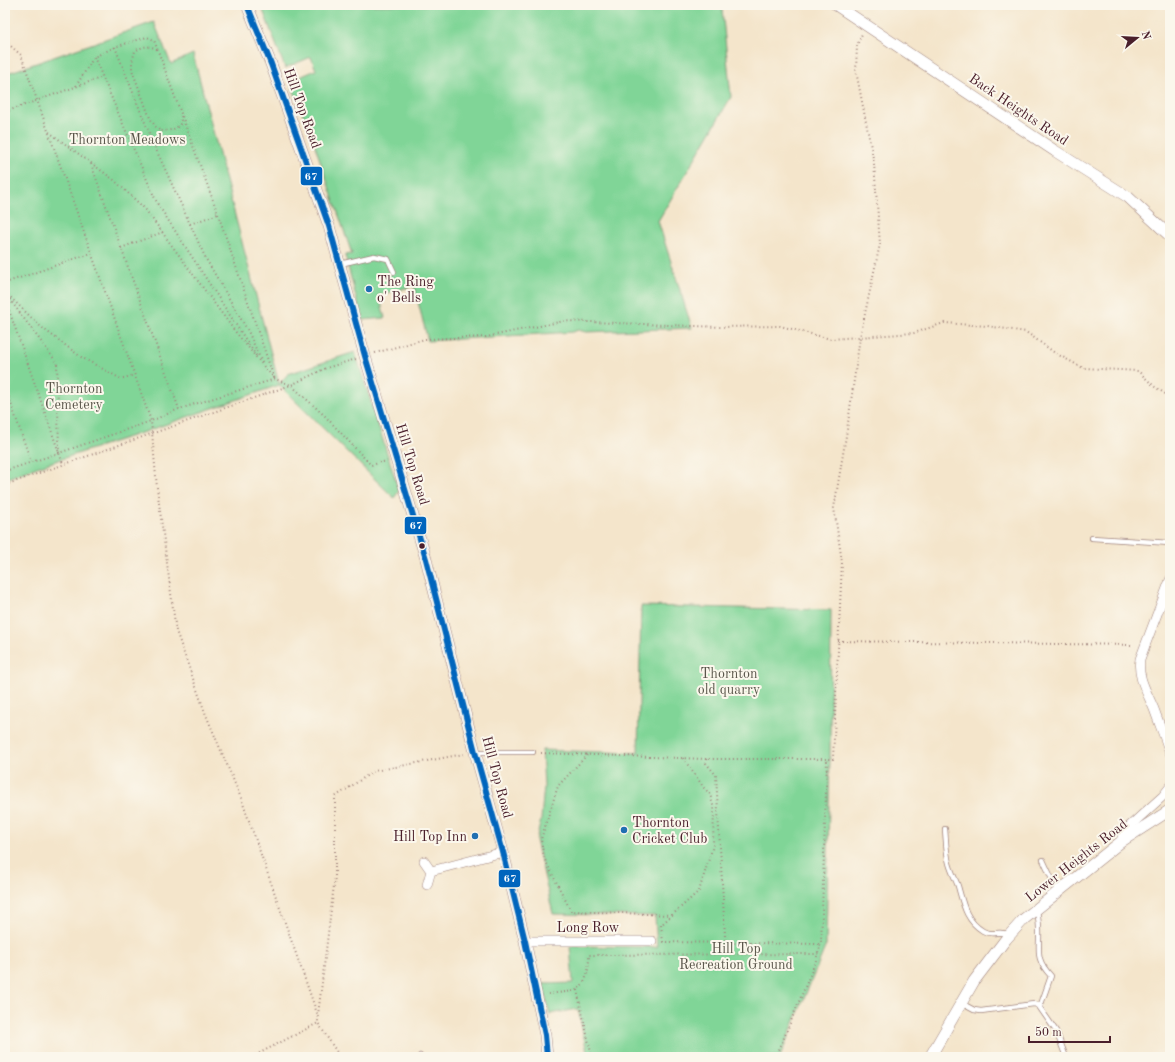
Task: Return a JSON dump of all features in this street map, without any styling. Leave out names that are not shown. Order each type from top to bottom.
[{"type":"street","name":"Hill Top Road","points":[[247,5],[272,64],[329,226],[365,356],[426,559],[525,941],[545,1035],[547,1057]]},
{"type":"street","name":"Back Heights Road","points":[[836,5],[847,8],[866,25],[1055,151],[1128,197],[1170,236]]},
{"type":"street","points":[[1170,580],[1140,658],[1139,667],[1142,681],[1170,753]]},
{"type":"street","points":[[1122,841],[1122,833],[1163,796],[1170,787]]},
{"type":"street","name":"Lower Heights Road","points":[[930,1057],[974,981],[1008,937],[1024,920],[1122,841],[1170,810]]},
{"type":"street","points":[[431,871],[503,852]]},
{"type":"street","points":[[424,861],[431,871]]},
{"type":"street","points":[[427,885],[431,871]]},
{"type":"street","name":"Long Row","points":[[525,941],[652,941]]},
{"type":"lane","points":[[340,264],[374,256],[388,259],[394,272]]},
{"type":"lane","points":[[1092,538],[1170,543]]},
{"type":"lane","points":[[476,752],[533,752]]},
{"type":"lane","points":[[945,829],[949,864],[958,887],[965,912],[977,927],[983,931],[992,933],[1004,931],[1008,937]]},
{"type":"lane","points":[[1043,860],[1058,892]]},
{"type":"lane","points":[[1037,909],[1039,930],[1038,950],[1044,968],[1051,976],[1040,1007]]},
{"type":"lane","points":[[961,1003],[981,1012],[1034,1004],[1040,1007],[1056,1031],[1066,1057]]},
{"type":"path","points":[[533,752],[707,759],[833,758],[842,562],[834,508],[860,337],[880,244],[874,163],[856,71],[857,45],[866,25]]},
{"type":"path","points":[[76,86],[94,57],[115,47],[147,37],[154,40],[218,214],[275,379]]},
{"type":"path","points":[[5,41],[21,55],[150,421],[162,532],[176,631],[206,714],[241,798],[318,1016]]},
{"type":"path","points":[[158,50],[146,46],[135,51],[132,62],[132,70],[139,90],[150,118],[160,131],[169,131],[176,128],[181,123],[181,113]]},
{"type":"path","points":[[115,47],[154,145],[190,224],[206,258],[248,331],[265,368]]},
{"type":"path","points":[[94,57],[157,203],[265,368]]},
{"type":"path","points":[[5,112],[103,77]]},
{"type":"path","points":[[48,131],[114,180],[145,209],[234,330],[275,379],[291,385],[325,416],[371,465],[396,459]]},
{"type":"path","points":[[90,162],[179,409]]},
{"type":"path","points":[[190,224],[218,214]]},
{"type":"path","points":[[121,248],[163,232]]},
{"type":"path","points":[[5,283],[91,253]]},
{"type":"path","points":[[5,293],[41,327],[81,357],[120,379],[134,375]]},
{"type":"path","points":[[5,293],[57,363],[59,453]]},
{"type":"path","points":[[5,299],[63,464]]},
{"type":"path","points":[[5,485],[291,385],[326,368],[425,338],[486,337],[564,321],[720,327],[780,326],[831,339],[914,333],[944,323],[987,326],[1026,332],[1055,353],[1083,368],[1138,371],[1155,387],[1170,397]]},
{"type":"path","points":[[5,471],[150,421],[179,409],[275,379]]},
{"type":"path","points":[[5,386],[31,462]]},
{"type":"path","points":[[838,641],[1146,645]]},
{"type":"path","points":[[340,1057],[318,1023],[335,877],[335,797],[374,771],[476,752]]},
{"type":"path","points":[[587,755],[558,786],[541,839],[544,858],[571,911],[671,915]]},
{"type":"path","points":[[683,758],[704,788],[710,794],[714,809],[713,846],[699,891],[661,925],[663,942],[821,944]]},
{"type":"path","points":[[707,759],[706,763],[716,776],[726,954]]},
{"type":"path","points":[[776,1057],[821,944],[827,759]]},
{"type":"path","points":[[537,996],[577,990],[585,981],[589,966],[589,955],[818,954]]},
{"type":"path","points":[[577,990],[592,1057]]},
{"type":"path","points":[[252,1057],[318,1023]]},
{"type":"green space","points":[[261,5],[722,5],[731,97],[658,221],[692,328],[586,332],[578,330],[573,332],[428,341],[414,286],[379,295],[385,318],[362,320],[345,255],[352,254],[313,140],[290,81],[316,70],[311,57],[285,68]]},
{"type":"green space","name":"Thornton Meadows","points":[[154,22],[171,64],[193,54],[279,384],[288,374],[355,352],[399,491],[394,498],[279,385],[5,479],[5,74]]},
{"type":"green space","points":[[641,606],[831,610],[826,945],[780,1057],[588,1057],[578,1009],[550,1014],[542,984],[573,983],[570,946],[657,947],[655,916],[553,914],[536,840],[541,820],[544,786],[542,750],[638,753]]},
{"type":"transit line","name":"67","points":[[247,5],[271,64],[329,226],[365,356],[426,559],[525,941],[545,1035],[547,1057]]},
{"type":"place","name":"The Ring o' Bells","points":[[369,289]]},
{"type":"place","name":"Thornton Cricket Club","points":[[624,830]]},
{"type":"place","name":"Hill Top Inn","points":[[475,836]]},
{"type":"park label","name":"Thornton Cemetery","points":[[74,396]]},
{"type":"park label","name":"Thornton old quarry","points":[[729,682]]},
{"type":"park label","name":"Hill Top Recreation Ground","points":[[736,956]]}]
